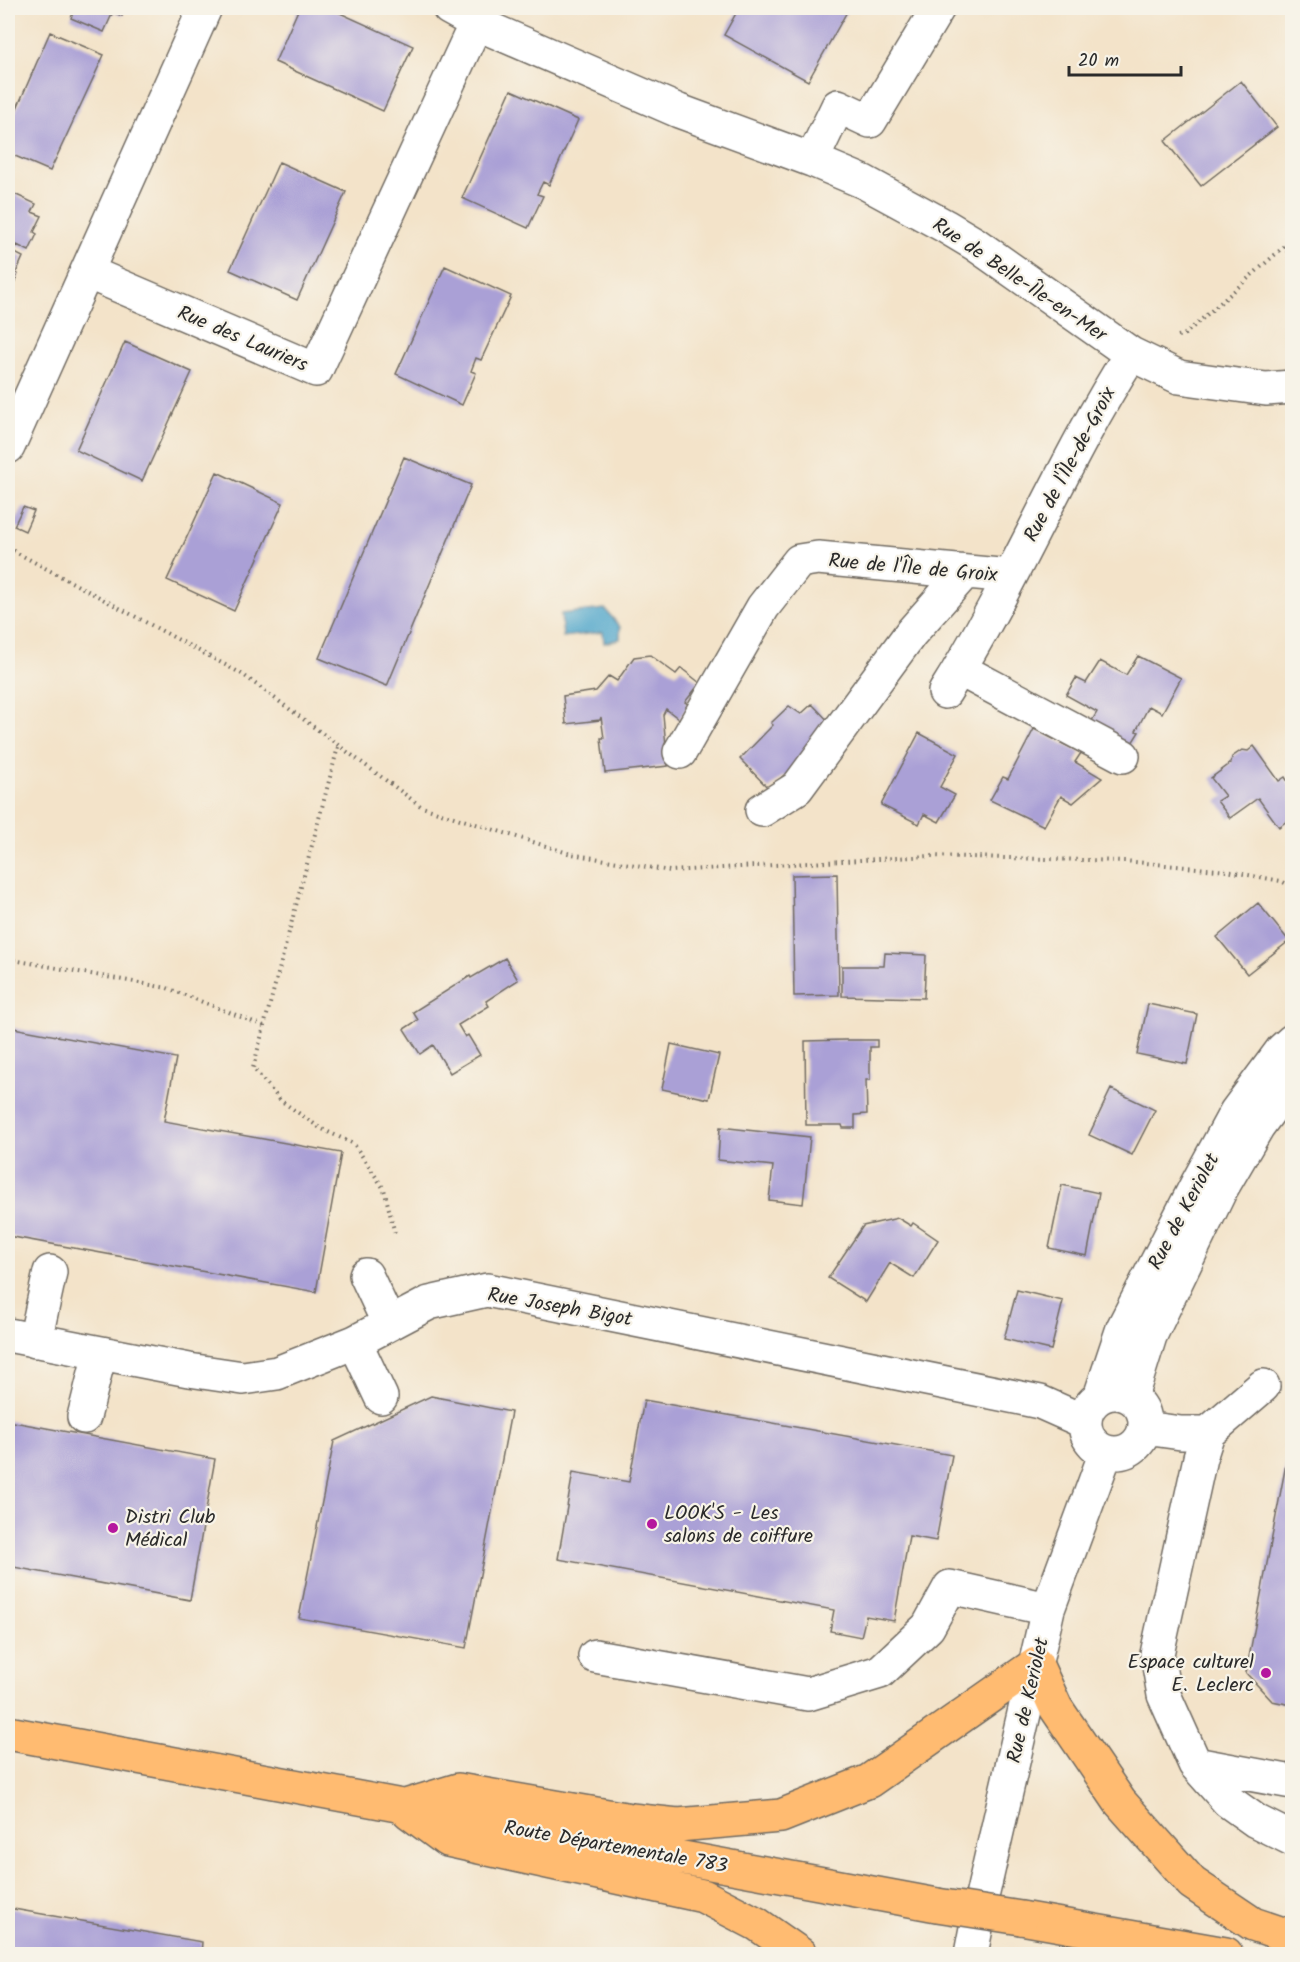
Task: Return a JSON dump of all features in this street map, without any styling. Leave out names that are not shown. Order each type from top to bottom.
[{"type":"main road","points":[[402,1807],[458,1790],[631,1820],[678,1825],[781,1816],[869,1781],[1036,1664],[1056,1708],[1120,1802],[1192,1883],[1253,1924],[1293,1937]]},
{"type":"main road","name":"Route Départementale 783","points":[[8,1733],[937,1905],[1226,1954]]},
{"type":"main road","points":[[402,1807],[447,1840],[703,1896],[757,1924],[800,1954]]},
{"type":"street","points":[[8,447],[205,8]]},
{"type":"street","points":[[812,160],[838,106],[870,121],[938,8]]},
{"type":"street","name":"Rue des Lauriers","points":[[87,272],[316,369],[462,15]]},
{"type":"street","name":"Rue de Belle-Île-en-Mer","points":[[462,15],[679,111],[812,160],[864,182],[945,226],[1131,354],[1179,377],[1266,389],[1293,387]]},
{"type":"street","name":"Rue de l'Île-de-Groix","points":[[1010,576],[1104,396],[1131,354]]},
{"type":"street","name":"Rue de l'Île de Groix","points":[[680,752],[763,607],[799,561],[818,558],[1010,576],[952,680],[1123,756]]},
{"type":"street","points":[[762,810],[797,788],[911,633],[964,573]]},
{"type":"street","name":"Rue de Keriolet","points":[[1105,1405],[1123,1328],[1197,1184],[1236,1112],[1282,1050],[1293,1041]]},
{"type":"street","name":"Rue de Keriolet","points":[[1105,1405],[1150,1336],[1220,1191],[1258,1126],[1293,1080]]},
{"type":"street","points":[[21,1338],[50,1272]]},
{"type":"street","points":[[366,1275],[389,1324]]},
{"type":"street","name":"Rue Joseph Bigot","points":[[21,1338],[243,1378],[277,1373],[355,1342],[429,1303],[488,1290],[1040,1402],[1105,1405]]},
{"type":"street","points":[[355,1342],[381,1397]]},
{"type":"street","points":[[84,1417],[100,1353]]},
{"type":"street","points":[[1263,1386],[1208,1433],[1200,1458],[1157,1654],[1164,1695],[1195,1764],[1228,1801],[1256,1821],[1293,1839]]},
{"type":"street","points":[[1138,1402],[1146,1419],[1145,1428],[1136,1446],[1117,1454],[1098,1448],[1090,1441],[1086,1432],[1105,1405],[1138,1402]]},
{"type":"street","points":[[1145,1428],[1180,1433],[1208,1433]]},
{"type":"street","name":"Rue de Keriolet","points":[[971,1954],[1048,1609],[1106,1452]]},
{"type":"street","points":[[595,1656],[808,1694],[880,1672],[928,1627],[950,1587],[1048,1609]]},
{"type":"street","points":[[1195,1764],[1293,1782]]},
{"type":"path","points":[[1131,354],[1185,334],[1293,237]]},
{"type":"path","points":[[1286,245],[1293,270]]},
{"type":"path","points":[[8,548],[242,674],[422,807],[571,854],[670,871],[930,856],[1114,860],[1227,871],[1281,881],[1293,887]]},
{"type":"path","points":[[338,747],[253,1068],[280,1100],[320,1128],[354,1144],[384,1189],[395,1234]]},
{"type":"path","points":[[8,959],[166,988],[264,1026]]},
{"type":"water","points":[[605,609],[620,627],[620,639],[604,643],[603,632],[563,637],[561,614]]},
{"type":"building","points":[[75,8],[126,8],[122,16],[113,12],[104,32],[71,18]]},
{"type":"building","points":[[299,8],[329,8],[413,46],[383,111],[275,62]]},
{"type":"building","points":[[739,8],[849,8],[808,81],[724,35]]},
{"type":"building","points":[[50,32],[104,55],[50,171],[8,153],[8,129]]},
{"type":"building","points":[[1241,81],[1277,127],[1201,186],[1165,141]]},
{"type":"building","points":[[511,90],[578,120],[549,185],[543,182],[537,194],[543,196],[528,228],[462,198]]},
{"type":"building","points":[[279,162],[346,192],[297,300],[230,270]]},
{"type":"building","points":[[8,191],[36,204],[32,212],[42,216],[34,232],[37,234],[29,251],[17,245],[13,252],[23,257],[8,297]]},
{"type":"building","points":[[445,266],[511,296],[481,360],[476,358],[471,371],[476,373],[462,405],[396,374]]},
{"type":"building","points":[[125,342],[192,372],[142,481],[76,450]]},
{"type":"building","points":[[404,457],[471,485],[387,686],[319,658]]},
{"type":"building","points":[[217,472],[283,503],[234,611],[167,580]]},
{"type":"building","points":[[23,507],[34,511],[25,531],[14,526]]},
{"type":"building","points":[[650,655],[676,674],[681,668],[700,683],[685,702],[689,705],[679,719],[666,709],[663,715],[668,766],[605,773],[601,717],[600,720],[566,724],[563,696],[596,691],[609,676],[617,681],[634,657]]},
{"type":"building","points":[[1138,656],[1181,678],[1162,713],[1149,706],[1136,731],[1139,732],[1129,748],[1089,726],[1097,712],[1066,695],[1076,678],[1086,683],[1100,661],[1126,675]]},
{"type":"building","points":[[812,704],[835,728],[787,778],[784,775],[769,789],[740,759],[789,706],[801,714]]},
{"type":"building","points":[[1034,729],[1081,753],[1075,762],[1102,778],[1073,803],[1061,796],[1044,826],[990,800],[1003,777],[1008,779]]},
{"type":"building","points":[[919,733],[958,754],[940,787],[955,795],[939,822],[924,814],[919,824],[881,805]]},
{"type":"building","points":[[1254,746],[1279,781],[1285,777],[1292,788],[1292,817],[1279,827],[1258,798],[1230,818],[1217,801],[1225,796],[1211,778],[1231,763],[1232,757]]},
{"type":"building","points":[[837,874],[839,995],[794,996],[792,875]]},
{"type":"building","points":[[1258,903],[1289,941],[1247,974],[1217,937]]},
{"type":"building","points":[[885,953],[926,955],[924,998],[842,996],[842,966],[884,966]]},
{"type":"building","points":[[505,958],[518,980],[486,1001],[489,1006],[458,1025],[465,1037],[468,1035],[480,1055],[450,1073],[433,1045],[420,1054],[404,1029],[418,1020],[413,1012],[470,976],[471,978]]},
{"type":"building","points":[[1148,1004],[1197,1014],[1187,1064],[1137,1054]]},
{"type":"building","points":[[8,1027],[176,1058],[164,1121],[341,1153],[316,1292],[8,1236]]},
{"type":"building","points":[[877,1040],[877,1047],[870,1047],[870,1080],[866,1080],[867,1114],[855,1115],[855,1128],[843,1128],[842,1125],[806,1125],[805,1041]]},
{"type":"building","points":[[671,1044],[719,1055],[709,1099],[662,1089]]},
{"type":"building","points":[[1111,1089],[1155,1110],[1132,1155],[1089,1135]]},
{"type":"building","points":[[720,1127],[810,1137],[803,1204],[769,1200],[773,1166],[718,1160]]},
{"type":"building","points":[[1062,1185],[1099,1193],[1087,1256],[1049,1248]]},
{"type":"building","points":[[898,1218],[911,1226],[913,1223],[938,1240],[914,1278],[890,1263],[866,1302],[828,1278],[863,1226]]},
{"type":"building","points":[[1017,1290],[1063,1301],[1051,1350],[1004,1339]]},
{"type":"building","points":[[431,1396],[511,1412],[466,1648],[299,1618],[334,1441]]},
{"type":"building","points":[[644,1400],[952,1455],[936,1541],[909,1536],[894,1621],[866,1616],[861,1637],[830,1631],[834,1610],[558,1559],[573,1472],[629,1482]]},
{"type":"building","points":[[8,1421],[215,1459],[190,1600],[8,1566]]},
{"type":"building","points":[[1290,1443],[1292,1443],[1292,1705],[1272,1701],[1246,1673]]},
{"type":"building","points":[[8,1908],[202,1942],[201,1954],[8,1954]]},
{"type":"place","name":"LOOK'S - Les salons de coiffure","points":[[652,1524]]},
{"type":"place","name":"Distri Club Médical","points":[[113,1528]]},
{"type":"place","name":"Espace culturel E. Leclerc","points":[[1266,1673]]}]
